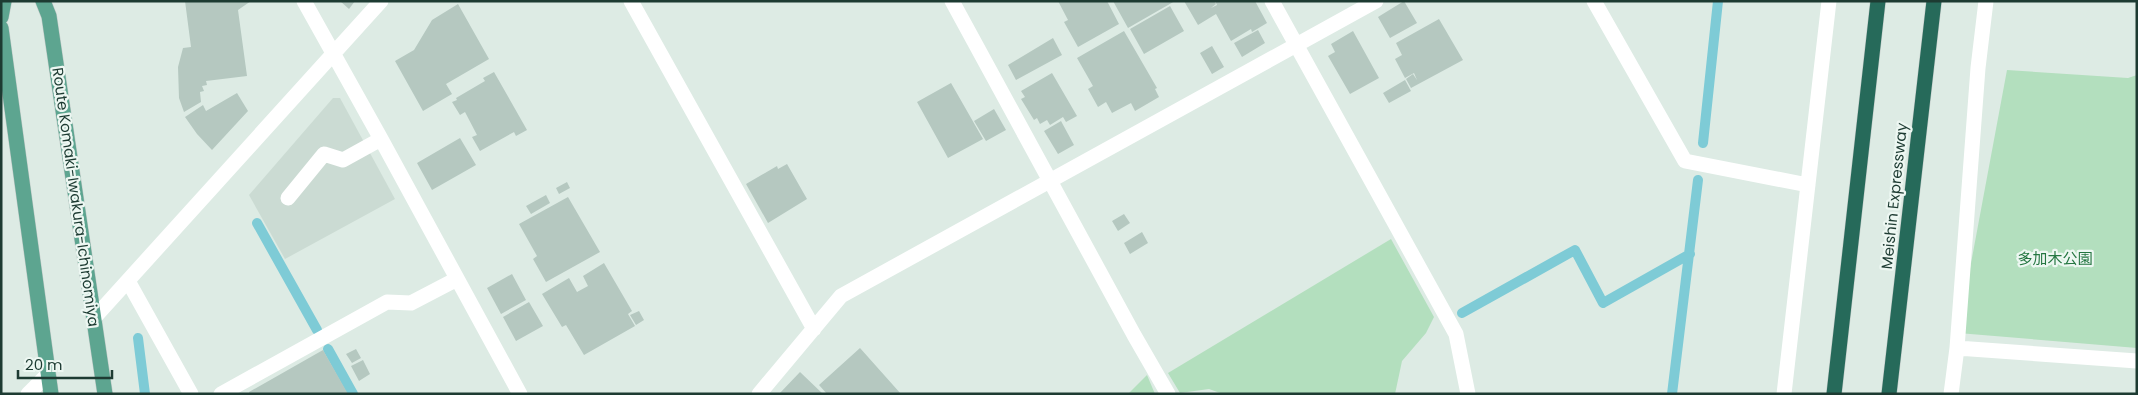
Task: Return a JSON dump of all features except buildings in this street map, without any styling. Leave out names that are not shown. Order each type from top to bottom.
[{"type":"highway","points":[[1834,394],[1878,1]]},
{"type":"highway","name":"Meishin Expressway","points":[[1889,394],[1934,1]]},
{"type":"main road","points":[[1,17],[4,1]]},
{"type":"main road","name":"Route Komaki-Iwakura-Ichinomiya","points":[[43,1],[49,16],[105,394]]},
{"type":"main road","points":[[1,28],[51,394]]},
{"type":"street","points":[[304,1],[520,394]]},
{"type":"street","points":[[94,318],[381,1]]},
{"type":"street","points":[[631,1],[814,329]]},
{"type":"street","points":[[952,1],[1168,394]]},
{"type":"street","points":[[1272,1],[1456,334],[1468,394]]},
{"type":"street","points":[[760,394],[841,296],[1376,1]]},
{"type":"street","points":[[1594,1],[1685,160],[1808,185]]},
{"type":"street","points":[[1784,394],[1829,1]]},
{"type":"street","points":[[1951,394],[1957,348],[1978,68],[1986,1]]},
{"type":"street","points":[[288,198],[324,154],[343,160],[381,139]]},
{"type":"street","points":[[222,394],[387,302],[411,303],[457,279]]},
{"type":"street","points":[[128,281],[191,394]]},
{"type":"street","points":[[1957,348],[2137,361]]},
{"type":"street","points":[[28,394],[48,374]]},
{"type":"shaded area","points":[[333,98],[340,98],[395,199],[285,259],[249,195]]},
{"type":"green space","name":"多加木公園","points":[[2007,70],[2128,78],[2137,75],[2137,348],[1958,333]]},
{"type":"green space","points":[[1391,239],[1434,317],[1426,333],[1402,361],[1395,394],[1223,394],[1209,389],[1180,393],[1168,373]]},
{"type":"green space","points":[[1147,375],[1155,394],[1128,394]]},
{"type":"waterway","points":[[1703,143],[1718,1]]},
{"type":"waterway","points":[[1672,394],[1698,180]]},
{"type":"waterway","points":[[257,223],[317,330]]},
{"type":"waterway","points":[[1462,313],[1575,250],[1603,303],[1690,254]]},
{"type":"waterway","points":[[138,338],[145,394]]},
{"type":"waterway","points":[[328,349],[353,394]]}]
